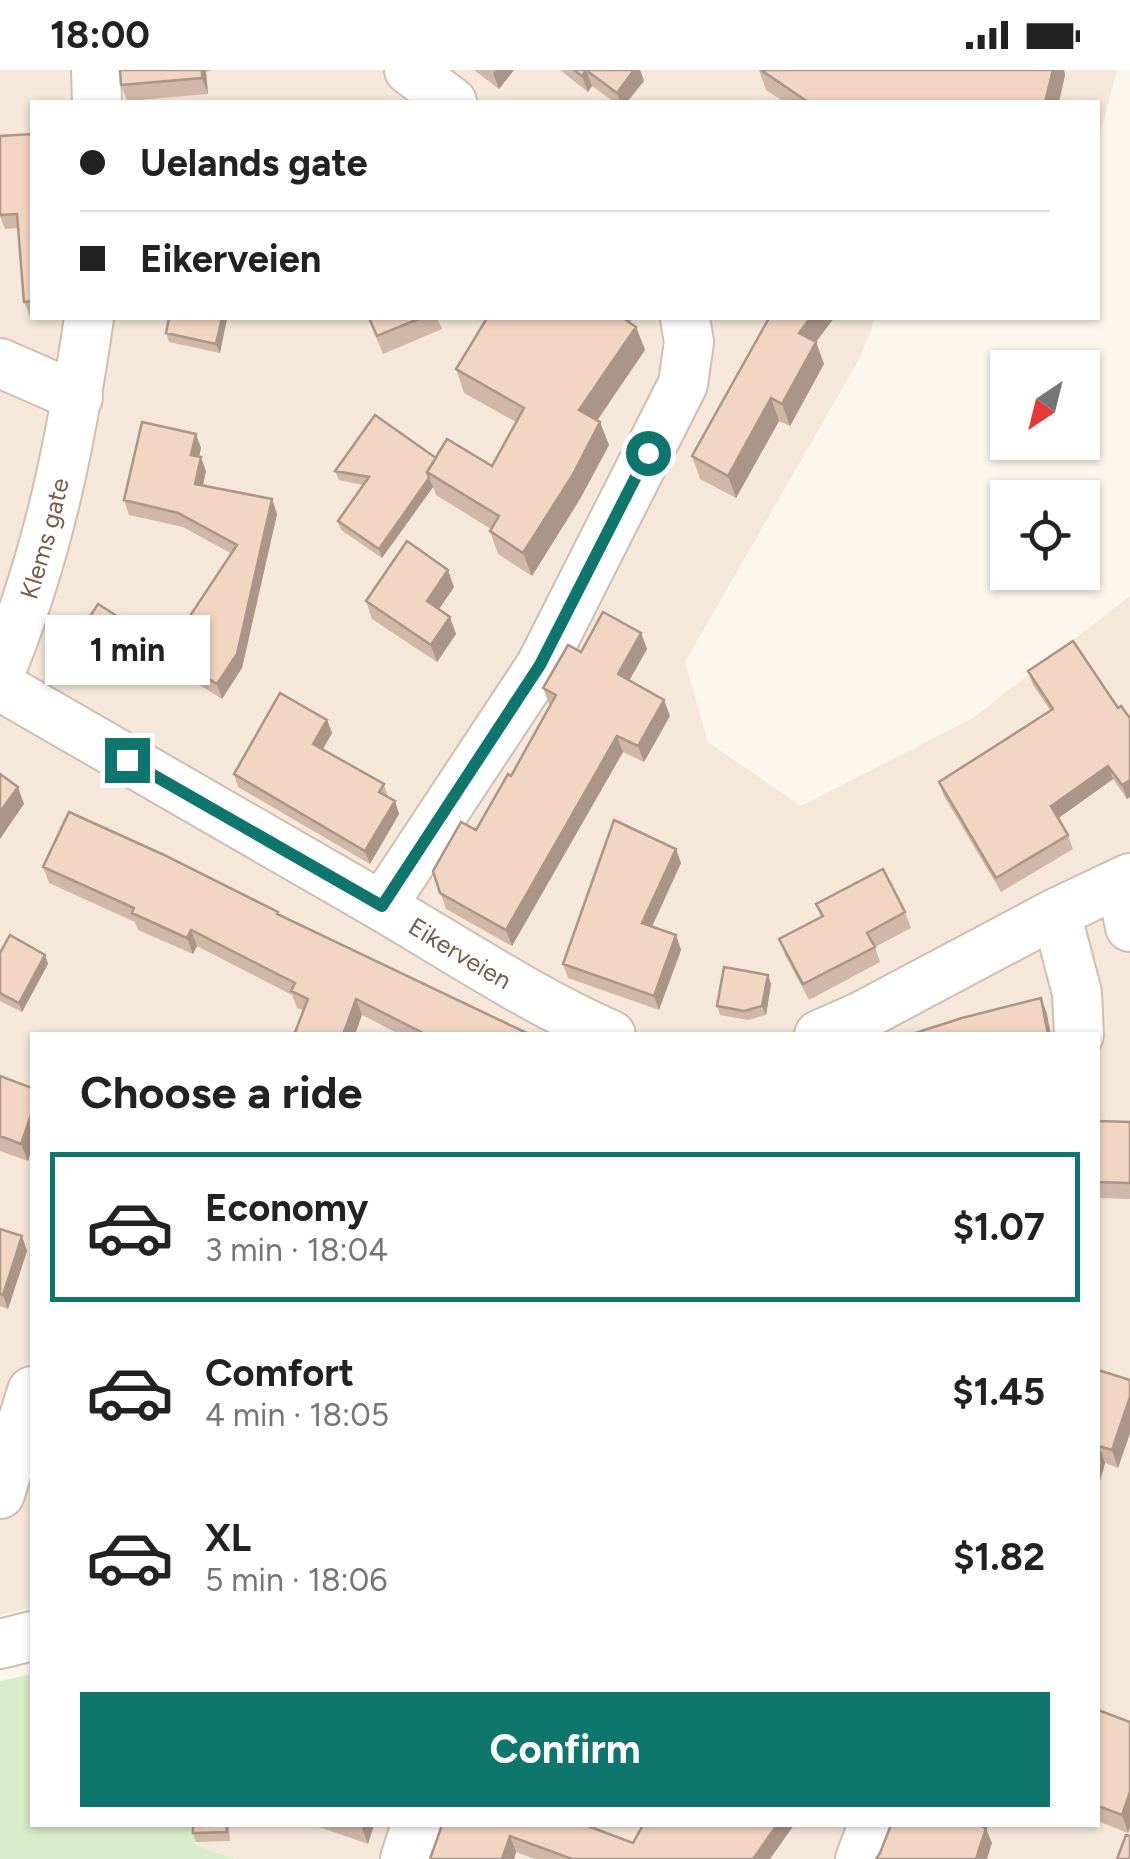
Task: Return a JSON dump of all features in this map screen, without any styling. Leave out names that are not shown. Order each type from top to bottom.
[{"type":"street","points":[[96,70],[96,100]]},
{"type":"street","points":[[409,70],[449,100]]},
{"type":"street","name":"Klems gate","points":[[0,674],[24,613],[56,504],[90,320]]},
{"type":"street","points":[[382,906],[540,665],[683,384],[689,342],[686,320]]},
{"type":"street","points":[[0,362],[78,397]]},
{"type":"street","name":"Eikerveien","points":[[0,686],[502,978],[605,1032]]},
{"type":"street","points":[[826,1032],[1056,913],[1127,896]]},
{"type":"street","points":[[1056,913],[1077,993],[1079,1032]]},
{"type":"street","points":[[0,1494],[30,1397]]},
{"type":"street","points":[[0,1644],[30,1636]]},
{"type":"street","points":[[405,1859],[415,1827]]},
{"type":"street","points":[[860,1859],[871,1827]]},
{"type":"shaded area","points":[[0,70],[1117,70],[1100,134],[1100,100],[30,100],[30,320],[874,320],[861,356],[685,662],[708,742],[801,806],[973,718],[1130,596],[1130,1859],[235,1859],[196,1845],[194,1827],[1100,1827],[1100,1032],[30,1032],[30,1608],[0,1615]]},
{"type":"green space","points":[[30,1674],[30,1827],[194,1827],[196,1845],[235,1859],[0,1859],[0,1681]]},
{"type":"building","points":[[120,70],[202,70],[202,78],[121,85]]},
{"type":"building","points":[[586,70],[634,70],[617,93]]},
{"type":"building","points":[[761,70],[1053,70],[1046,100],[805,100]]},
{"type":"building","points":[[30,134],[30,301],[24,302],[17,214],[0,215],[0,136]]},
{"type":"building","points":[[169,320],[222,320],[216,344],[166,333]]},
{"type":"building","points":[[370,320],[416,320],[377,336]]},
{"type":"building","points":[[486,320],[626,320],[636,327],[579,410],[600,422],[572,476],[523,553],[490,531],[499,516],[427,472],[447,439],[492,466],[524,408],[456,369]]},
{"type":"building","points":[[768,320],[809,320],[799,333],[816,342],[782,404],[771,398],[728,476],[692,456]]},
{"type":"building","points":[[375,415],[436,458],[427,472],[429,478],[379,549],[338,521],[369,477],[335,471]]},
{"type":"building","points":[[142,422],[196,434],[191,455],[201,457],[195,484],[272,499],[237,654],[217,684],[166,652],[237,545],[178,513],[124,500]]},
{"type":"building","points":[[407,541],[448,570],[427,601],[450,617],[431,645],[366,601]]},
{"type":"building","points":[[98,604],[131,625],[103,666],[71,646]]},
{"type":"building","points":[[603,612],[641,633],[618,674],[664,700],[638,746],[617,736],[506,930],[440,893],[433,871],[461,822],[476,830],[556,695],[543,688],[568,645],[581,652]]},
{"type":"building","points":[[1073,641],[1118,708],[1121,706],[1130,717],[1130,780],[1122,785],[1108,766],[1051,806],[1068,835],[996,878],[939,782],[1053,709],[1028,671]]},
{"type":"building","points":[[280,693],[327,720],[313,744],[384,784],[379,792],[395,801],[365,851],[234,774]]},
{"type":"building","points":[[0,774],[18,787],[0,812]]},
{"type":"building","points":[[69,812],[525,1032],[421,1032],[356,999],[344,1032],[295,1032],[308,999],[291,991],[295,983],[191,930],[187,938],[132,913],[134,908],[43,867]]},
{"type":"building","points":[[614,820],[676,849],[642,923],[676,935],[654,996],[563,964]]},
{"type":"building","points":[[883,869],[905,912],[867,933],[875,947],[803,984],[779,939],[823,916],[816,904]]},
{"type":"building","points":[[10,935],[45,955],[19,1003],[0,993],[0,953]]},
{"type":"building","points":[[724,967],[768,975],[762,1006],[744,1011],[717,1006]]},
{"type":"building","points":[[1041,998],[1047,1032],[918,1032]]},
{"type":"building","points":[[0,1076],[30,1087],[30,1118],[21,1144],[0,1136]]},
{"type":"building","points":[[1100,1121],[1130,1122],[1130,1183],[1100,1182]]},
{"type":"building","points":[[0,1229],[22,1236],[3,1295],[0,1294]]},
{"type":"building","points":[[1100,1371],[1130,1380],[1130,1397],[1112,1450],[1100,1446]]},
{"type":"building","points":[[1100,1711],[1130,1722],[1130,1792],[1122,1815],[1100,1807]]},
{"type":"building","points":[[193,1827],[226,1827],[227,1832],[193,1833]]},
{"type":"building","points":[[441,1827],[590,1827],[633,1843],[642,1827],[776,1827],[753,1859],[572,1859],[510,1836],[502,1859],[430,1859]]},
{"type":"building","points":[[890,1827],[986,1828],[976,1859],[876,1859]]},
{"type":"building","points":[[1126,1835],[1130,1836],[1130,1859],[1117,1859]]},
{"type":"route","points":[[127,760],[382,906],[540,665],[648,453]]}]
